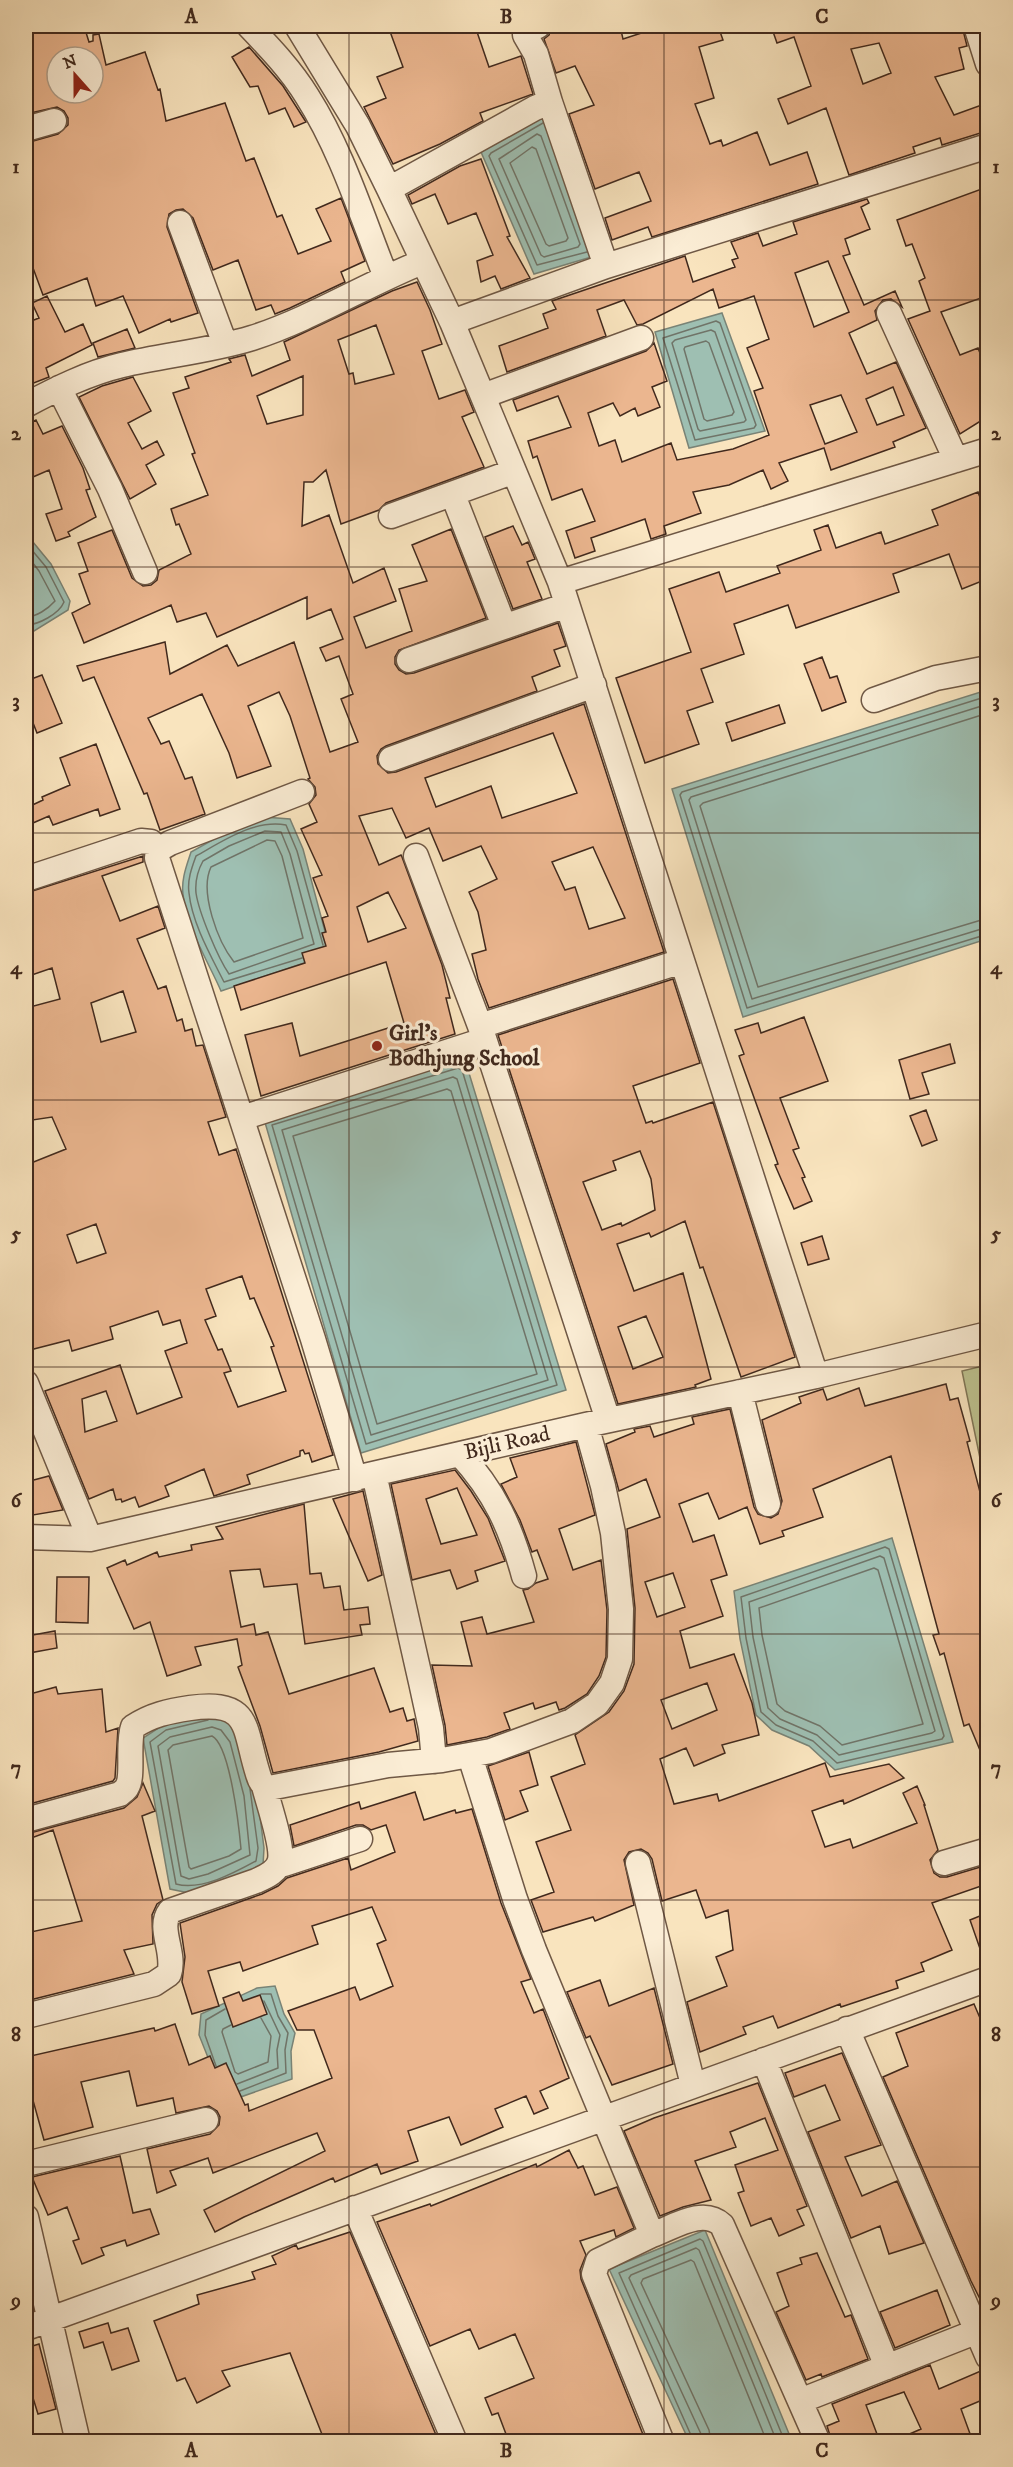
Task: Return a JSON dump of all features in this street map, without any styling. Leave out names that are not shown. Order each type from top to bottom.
[{"type":"street","points":[[249,26],[292,73],[308,97],[337,153],[386,277]]},
{"type":"street","points":[[297,26],[358,126],[452,322],[560,582],[816,1376]]},
{"type":"street","points":[[538,26],[526,30],[525,35],[536,54],[606,266]]},
{"type":"street","points":[[976,26],[987,64]]},
{"type":"street","points":[[389,189],[535,108],[550,102]]},
{"type":"street","points":[[26,129],[54,121]]},
{"type":"street","points":[[452,322],[606,266],[987,146]]},
{"type":"street","points":[[180,223],[225,344]]},
{"type":"street","points":[[26,405],[59,388],[120,366],[225,344],[280,328],[386,277],[423,262]]},
{"type":"street","points":[[889,313],[956,460]]},
{"type":"street","points":[[483,396],[641,338]]},
{"type":"street","points":[[59,388],[110,489],[145,572]]},
{"type":"street","points":[[560,582],[987,450]]},
{"type":"street","points":[[391,516],[513,472]]},
{"type":"street","points":[[453,495],[504,626]]},
{"type":"street","points":[[409,660],[567,605]]},
{"type":"street","points":[[874,700],[936,678],[987,668]]},
{"type":"street","points":[[391,759],[594,685]]},
{"type":"street","points":[[158,850],[302,792]]},
{"type":"street","points":[[26,879],[141,841],[151,842],[158,850],[157,858],[174,914],[364,1477],[421,1682],[431,1728],[434,1761]]},
{"type":"street","points":[[264,1786],[269,1788],[388,1765],[434,1761],[491,1751],[572,1721],[597,1704],[612,1683],[620,1659],[621,1609],[613,1533],[603,1485],[597,1422],[482,1033],[416,856]]},
{"type":"street","points":[[242,1118],[682,961]]},
{"type":"street","name":"Bijli Road","points":[[26,1537],[90,1539],[597,1422],[816,1376],[987,1334]]},
{"type":"street","points":[[26,1383],[90,1539]]},
{"type":"street","points":[[740,1392],[768,1504]]},
{"type":"street","points":[[460,1455],[477,1472],[497,1504],[513,1536],[524,1576]]},
{"type":"street","points":[[26,1820],[120,1794],[127,1787],[130,1778],[129,1737],[133,1726],[162,1712],[222,1707],[237,1712],[243,1722],[264,1786],[280,1848],[277,1868],[268,1876],[170,1911],[165,1923],[172,1959],[169,1974],[163,1979],[154,1984],[26,2016]]},
{"type":"street","points":[[470,1756],[515,1899],[652,2235]]},
{"type":"street","points":[[280,1860],[284,1864],[360,1839]]},
{"type":"street","points":[[945,1863],[987,1850]]},
{"type":"street","points":[[638,1863],[693,2085]]},
{"type":"street","points":[[26,2328],[987,1978]]},
{"type":"street","points":[[847,2030],[982,2329],[987,2357]]},
{"type":"street","points":[[764,2060],[887,2367]]},
{"type":"street","points":[[26,2164],[206,2120]]},
{"type":"street","points":[[355,2208],[455,2442]]},
{"type":"street","points":[[662,2442],[594,2274],[598,2261],[652,2235],[700,2216],[716,2219],[722,2225],[818,2442]]},
{"type":"street","points":[[26,2217],[78,2442]]},
{"type":"street","points":[[800,2401],[982,2329]]},
{"type":"green space","points":[[988,1365],[987,1492],[962,1371]]},
{"type":"water","points":[[547,112],[598,255],[534,274],[481,152]]},
{"type":"water","points":[[722,313],[765,431],[689,448],[655,332]]},
{"type":"water","points":[[28,536],[51,564],[70,601],[68,610],[34,631],[26,631],[26,537]]},
{"type":"water","points":[[987,690],[987,939],[743,1017],[672,789]]},
{"type":"water","points":[[264,817],[290,819],[303,849],[331,954],[221,991],[188,919],[183,894],[185,872],[191,852],[223,834]]},
{"type":"water","points":[[465,1060],[566,1390],[361,1453],[264,1119]]},
{"type":"water","points":[[892,1538],[953,1742],[835,1770],[809,1746],[772,1730],[756,1715],[740,1639],[734,1591]]},
{"type":"water","points":[[213,1713],[228,1718],[242,1735],[257,1793],[264,1848],[263,1865],[189,1893],[170,1889],[143,1738],[163,1725]]},
{"type":"water","points":[[275,1986],[284,2014],[295,2033],[291,2051],[292,2079],[232,2100],[209,2060],[199,2035],[201,2014],[257,1988]]},
{"type":"water","points":[[705,2230],[792,2441],[689,2441],[609,2269]]},
{"type":"building","points":[[26,26],[84,26],[89,42],[93,41],[93,35],[99,34],[101,45],[45,45],[45,105],[105,105],[105,61],[106,65],[145,52],[158,90],[160,89],[166,121],[225,103],[246,161],[254,158],[277,217],[282,215],[298,254],[331,241],[316,209],[341,198],[365,261],[341,272],[345,282],[290,308],[275,314],[271,305],[256,310],[238,260],[213,270],[193,218],[183,209],[169,214],[167,227],[198,313],[171,322],[170,319],[139,333],[123,296],[96,306],[87,278],[43,295],[26,249],[26,143],[58,134],[68,125],[68,118],[64,111],[57,107],[26,114],[26,89],[30,88],[26,74]]},
{"type":"building","points":[[388,26],[475,26],[489,67],[521,56],[533,94],[480,113],[483,121],[440,144],[393,164],[364,107],[386,98],[377,77],[403,67]]},
{"type":"building","points":[[552,26],[620,26],[623,39],[663,26],[718,26],[723,40],[699,47],[714,98],[695,104],[710,144],[721,140],[723,146],[757,132],[770,165],[807,152],[818,184],[652,237],[648,227],[612,240],[605,218],[651,201],[639,172],[595,189],[569,114],[594,105],[575,66],[556,73],[544,39],[549,35]]},
{"type":"building","points":[[771,26],[962,26],[967,46],[959,48],[964,69],[935,77],[954,115],[987,103],[987,131],[942,145],[940,138],[913,147],[915,153],[849,175],[826,108],[788,124],[778,99],[811,86],[794,37],[777,43]],"holes":[[[879,43],[891,73],[863,84],[851,49]]]},
{"type":"building","points":[[249,47],[283,86],[306,122],[294,127],[285,108],[269,114],[258,86],[250,87],[232,57]]},
{"type":"building","points":[[481,159],[510,236],[507,237],[530,278],[501,289],[495,276],[481,282],[477,261],[493,255],[476,213],[448,224],[435,194],[412,204],[408,195],[460,166]]},
{"type":"building","points":[[987,187],[987,296],[941,312],[960,355],[978,348],[987,371],[987,417],[960,434],[908,319],[930,311],[919,281],[925,278],[912,244],[906,246],[897,220]]},
{"type":"building","points":[[867,199],[869,203],[861,207],[870,229],[845,239],[850,254],[843,256],[864,305],[895,291],[902,307],[891,299],[883,300],[875,311],[877,320],[849,333],[867,374],[896,362],[926,428],[893,442],[895,447],[831,470],[824,448],[779,463],[788,481],[771,489],[763,470],[729,485],[693,492],[701,513],[664,526],[666,534],[651,539],[645,519],[591,538],[595,551],[575,558],[566,531],[595,521],[582,489],[552,500],[537,456],[533,458],[528,441],[571,427],[558,396],[517,411],[513,400],[646,351],[654,343],[667,381],[652,387],[660,407],[638,416],[635,408],[620,416],[613,403],[588,413],[599,446],[615,440],[622,462],[671,443],[677,460],[733,449],[769,435],[754,391],[763,388],[747,348],[769,339],[754,296],[719,308],[713,289],[637,325],[624,300],[597,310],[606,336],[507,372],[499,346],[548,328],[543,314],[556,309],[552,301],[685,256],[693,282],[735,267],[732,260],[738,258],[731,242],[758,233],[763,246],[797,234],[793,222]],"holes":[[[828,261],[849,312],[814,327],[795,273]],[[893,387],[904,415],[877,425],[866,399]],[[841,395],[857,432],[825,444],[810,405]]]},
{"type":"building","points":[[417,282],[442,344],[422,351],[439,399],[465,390],[474,412],[462,417],[484,467],[386,503],[379,510],[341,524],[326,470],[313,482],[304,482],[302,526],[329,515],[353,583],[384,568],[396,601],[354,617],[366,648],[412,631],[399,589],[427,581],[412,545],[451,529],[486,618],[399,650],[395,657],[395,664],[406,674],[558,623],[566,646],[554,650],[560,666],[532,677],[537,691],[386,746],[377,756],[378,764],[388,773],[396,772],[584,704],[664,952],[489,1008],[472,954],[486,950],[478,912],[469,892],[497,879],[481,846],[443,861],[429,828],[406,838],[392,808],[359,816],[379,865],[401,855],[402,857],[442,965],[450,998],[446,998],[455,1034],[261,1096],[245,1035],[292,1023],[300,1056],[404,1023],[386,962],[241,1010],[234,986],[305,963],[302,953],[326,946],[322,933],[326,932],[322,918],[328,916],[313,878],[322,875],[301,829],[317,822],[309,804],[316,795],[315,787],[308,779],[310,778],[290,716],[279,692],[248,706],[271,766],[237,778],[229,753],[202,694],[148,718],[161,744],[169,741],[185,779],[192,777],[205,814],[160,830],[147,793],[144,794],[94,677],[83,681],[77,666],[165,642],[170,674],[227,645],[238,666],[294,642],[330,752],[358,742],[341,699],[353,694],[339,656],[326,661],[320,648],[343,639],[331,609],[307,619],[307,597],[217,637],[206,613],[177,622],[171,605],[84,643],[72,613],[90,604],[79,574],[88,571],[78,543],[112,530],[132,578],[143,586],[151,585],[157,580],[159,570],[191,554],[179,524],[176,525],[171,509],[208,495],[192,454],[195,453],[173,393],[189,388],[185,377],[245,355],[252,376],[290,360],[284,342],[392,291]],"holes":[[[376,325],[394,374],[355,384],[353,373],[349,374],[338,340]],[[303,376],[303,415],[267,424],[257,396]],[[553,733],[577,793],[502,818],[491,786],[436,807],[425,778]],[[593,847],[625,918],[589,929],[575,887],[565,890],[552,862]],[[388,892],[406,928],[368,942],[357,907]]]},
{"type":"building","points":[[47,296],[65,332],[83,324],[92,345],[46,368],[49,377],[26,386],[26,323],[39,318],[32,303]]},
{"type":"building","points":[[127,329],[135,348],[98,357],[93,343]]},
{"type":"building","points":[[133,377],[151,411],[128,423],[142,449],[157,441],[164,455],[146,465],[156,484],[130,499],[79,397],[102,386]]},
{"type":"building","points":[[36,420],[43,434],[62,426],[83,468],[90,489],[86,490],[96,517],[68,532],[70,536],[56,541],[46,514],[62,509],[49,470],[26,480],[26,425]]},
{"type":"building","points":[[978,492],[987,516],[987,579],[962,589],[949,554],[893,574],[899,592],[796,628],[788,605],[734,624],[744,654],[701,669],[713,702],[687,711],[699,744],[645,763],[616,678],[691,652],[669,589],[719,572],[726,592],[780,573],[777,566],[821,550],[814,530],[828,525],[836,548],[881,532],[885,544],[938,525],[932,510]]},
{"type":"building","points":[[513,526],[522,545],[528,542],[535,559],[527,562],[542,599],[513,609],[485,537]]},
{"type":"building","points":[[822,657],[830,678],[837,676],[846,702],[822,711],[804,664]]},
{"type":"building","points":[[42,675],[62,723],[37,733],[26,705],[26,681]]},
{"type":"building","points":[[779,705],[785,723],[732,741],[726,723]]},
{"type":"building","points":[[96,744],[120,809],[100,816],[98,809],[53,825],[49,816],[26,826],[26,808],[43,800],[42,797],[70,785],[60,758]]},
{"type":"building","points":[[143,856],[143,862],[102,876],[120,921],[158,906],[165,928],[137,939],[158,989],[166,986],[177,1021],[182,1019],[185,1031],[192,1029],[196,1046],[203,1045],[226,1117],[208,1122],[219,1155],[236,1149],[333,1455],[312,1462],[309,1453],[305,1454],[303,1450],[300,1451],[300,1456],[247,1475],[250,1484],[214,1496],[204,1469],[165,1486],[169,1496],[139,1507],[135,1497],[122,1502],[121,1499],[116,1500],[113,1489],[89,1499],[45,1391],[120,1365],[137,1414],[182,1397],[165,1351],[187,1343],[180,1320],[163,1325],[158,1311],[110,1327],[113,1339],[72,1351],[69,1340],[26,1351],[26,1165],[66,1149],[52,1117],[26,1121],[26,1008],[60,999],[52,968],[26,977],[26,929],[33,926],[26,906],[26,893]],"holes":[[[123,991],[136,1032],[101,1042],[91,1003]],[[96,1224],[106,1253],[77,1263],[67,1235]],[[242,1276],[250,1299],[254,1298],[274,1346],[271,1347],[286,1391],[238,1407],[224,1373],[231,1371],[222,1349],[218,1350],[205,1320],[216,1316],[206,1289]],[[106,1391],[117,1421],[85,1432],[82,1399]]]},
{"type":"building","points":[[673,979],[700,1063],[633,1086],[646,1123],[652,1121],[653,1123],[713,1102],[795,1357],[741,1377],[685,1221],[651,1237],[649,1233],[617,1244],[634,1291],[683,1273],[711,1379],[695,1385],[696,1387],[618,1404],[498,1035]],"holes":[[[640,1151],[651,1179],[655,1210],[622,1226],[621,1223],[602,1230],[583,1182],[616,1170],[613,1161]],[[646,1316],[663,1357],[633,1369],[618,1327]]]},
{"type":"building","points":[[804,1017],[828,1081],[780,1098],[799,1148],[793,1150],[805,1177],[802,1178],[812,1201],[794,1209],[775,1165],[778,1164],[739,1056],[744,1054],[735,1030],[758,1023],[761,1033]]},
{"type":"building","points":[[950,1044],[955,1063],[922,1073],[929,1094],[910,1099],[899,1060]]},
{"type":"building","points":[[926,1110],[937,1140],[922,1146],[910,1116]]},
{"type":"building","points":[[822,1236],[829,1259],[808,1265],[801,1243]]},
{"type":"building","points":[[946,1384],[950,1400],[958,1398],[987,1519],[987,1767],[969,1724],[964,1726],[944,1653],[940,1655],[933,1635],[939,1634],[891,1456],[813,1489],[823,1517],[782,1531],[784,1536],[760,1544],[747,1507],[719,1519],[708,1493],[679,1504],[693,1542],[714,1535],[727,1575],[711,1580],[723,1616],[680,1631],[690,1668],[734,1654],[752,1703],[759,1735],[722,1745],[725,1753],[694,1766],[686,1748],[660,1759],[674,1804],[717,1794],[719,1801],[825,1763],[830,1777],[889,1764],[904,1778],[844,1804],[843,1800],[812,1811],[825,1847],[850,1839],[853,1848],[917,1823],[903,1793],[917,1786],[938,1850],[930,1860],[934,1873],[940,1877],[947,1877],[987,1865],[987,1884],[932,1903],[952,1950],[921,1963],[924,1971],[896,1981],[898,1988],[841,2007],[840,2004],[778,2028],[773,2016],[743,2027],[746,2034],[700,2052],[687,2002],[727,1986],[716,1957],[733,1950],[728,1910],[706,1918],[696,1890],[662,1901],[652,1859],[641,1849],[629,1852],[624,1860],[634,1905],[595,1921],[593,1917],[543,1932],[531,1900],[554,1892],[536,1842],[571,1830],[551,1777],[585,1764],[575,1735],[609,1712],[624,1691],[634,1664],[635,1608],[627,1529],[660,1517],[646,1479],[619,1491],[606,1444],[635,1432],[634,1429],[650,1426],[654,1437],[694,1424],[692,1417],[730,1409],[754,1507],[758,1514],[771,1518],[778,1514],[782,1501],[762,1420],[801,1403],[799,1397],[823,1389],[827,1400],[859,1388],[865,1406]],"holes":[[[673,1573],[685,1607],[657,1617],[645,1582]],[[707,1683],[717,1710],[672,1729],[661,1700]]]},
{"type":"building","points":[[576,1442],[595,1515],[559,1529],[573,1570],[601,1560],[607,1610],[606,1657],[599,1676],[587,1694],[565,1708],[559,1710],[556,1702],[535,1709],[533,1703],[504,1713],[510,1729],[487,1737],[447,1745],[432,1665],[472,1666],[461,1622],[482,1617],[487,1634],[534,1622],[523,1590],[548,1579],[537,1550],[532,1552],[520,1520],[501,1484],[517,1477],[510,1458]]},
{"type":"building","points":[[455,1470],[488,1518],[505,1561],[475,1571],[478,1581],[457,1589],[450,1570],[412,1580],[391,1484]],"holes":[[[457,1488],[477,1535],[441,1544],[426,1499]]]},
{"type":"building","points":[[49,1476],[63,1510],[33,1515],[26,1482]]},
{"type":"building","points":[[363,1491],[382,1575],[368,1581],[333,1499]]},
{"type":"building","points":[[304,1504],[310,1574],[321,1573],[324,1588],[340,1586],[344,1610],[368,1607],[370,1624],[360,1625],[362,1635],[305,1644],[297,1584],[264,1587],[260,1569],[230,1571],[241,1627],[254,1624],[256,1635],[268,1632],[289,1694],[374,1668],[390,1712],[403,1708],[407,1721],[414,1719],[418,1741],[379,1752],[273,1773],[260,1726],[238,1667],[242,1665],[237,1639],[195,1647],[201,1665],[167,1676],[150,1622],[134,1629],[107,1568],[125,1560],[127,1565],[157,1552],[159,1557],[192,1550],[191,1545],[223,1539],[216,1527]]},
{"type":"building","points":[[57,1577],[89,1577],[88,1623],[56,1622]]},
{"type":"building","points":[[55,1631],[57,1648],[29,1653],[27,1636]]},
{"type":"building","points":[[56,1687],[58,1694],[102,1689],[106,1732],[118,1728],[115,1778],[113,1781],[26,1805],[26,1695]]},
{"type":"building","points":[[529,1752],[538,1785],[520,1791],[528,1811],[505,1820],[488,1766]]},
{"type":"building","points":[[143,1783],[155,1811],[142,1816],[163,1900],[157,1904],[152,1915],[153,1944],[124,1950],[134,1974],[26,2001],[26,1933],[82,1921],[53,1830],[26,1840],[26,1834],[124,1808],[137,1797]]},
{"type":"building","points":[[415,1792],[424,1820],[455,1810],[456,1813],[472,1809],[501,1903],[531,1979],[521,1982],[534,2013],[543,2009],[569,2078],[540,2091],[548,2108],[534,2114],[526,2096],[495,2109],[503,2127],[461,2145],[449,2117],[408,2131],[418,2161],[381,2174],[377,2164],[335,2182],[333,2178],[215,2232],[204,2210],[325,2151],[317,2133],[213,2173],[208,2158],[170,2171],[176,2185],[157,2193],[147,2149],[210,2134],[219,2125],[220,2117],[217,2111],[209,2106],[176,2113],[173,2098],[137,2106],[129,2071],[81,2082],[93,2127],[44,2140],[31,2093],[26,2094],[26,2057],[154,2028],[155,2031],[175,2024],[189,2065],[210,2056],[215,2068],[226,2063],[245,2105],[248,2104],[249,2111],[332,2078],[314,2030],[297,2030],[288,2011],[355,1987],[360,2000],[393,1986],[377,1944],[386,1940],[372,1907],[312,1926],[318,1944],[243,1971],[240,1962],[208,1971],[219,2006],[192,2014],[182,1982],[185,1957],[180,1923],[262,1894],[278,1886],[287,1878],[348,1858],[351,1870],[395,1852],[386,1825],[371,1830],[363,1825],[356,1825],[294,1846],[290,1825],[359,1802],[361,1809]]},
{"type":"building","points":[[987,1913],[987,1963],[985,1963],[970,1920]]},
{"type":"building","points":[[600,1980],[609,2006],[654,1988],[673,2064],[612,2085],[590,2036],[586,2038],[567,1992]]},
{"type":"building","points":[[239,1992],[243,2001],[260,1995],[267,2014],[233,2027],[223,1998]]},
{"type":"building","points":[[974,2004],[983,2025],[987,2023],[987,2313],[883,2077],[908,2066],[896,2033]]},
{"type":"building","points":[[842,2053],[881,2145],[845,2157],[862,2196],[897,2181],[924,2243],[889,2254],[880,2226],[851,2238],[808,2132],[840,2120],[825,2085],[794,2097],[785,2073]]},
{"type":"building","points":[[758,2083],[807,2206],[797,2210],[804,2225],[779,2236],[771,2218],[751,2226],[738,2193],[744,2191],[735,2165],[778,2150],[765,2118],[730,2132],[736,2147],[695,2161],[711,2200],[660,2216],[624,2131],[654,2118]]},
{"type":"building","points":[[569,2150],[578,2168],[583,2166],[595,2195],[617,2187],[634,2228],[616,2237],[614,2230],[580,2241],[586,2255],[580,2270],[581,2279],[646,2442],[509,2442],[498,2413],[492,2415],[485,2398],[534,2378],[515,2334],[479,2349],[470,2329],[430,2346],[377,2222],[430,2204],[431,2206],[536,2164],[537,2167]]},
{"type":"building","points":[[120,2156],[133,2213],[150,2209],[159,2234],[127,2246],[125,2240],[101,2248],[104,2255],[82,2264],[73,2241],[79,2239],[67,2207],[48,2215],[32,2177]]},
{"type":"building","points":[[350,2232],[439,2442],[325,2442],[290,2353],[222,2371],[230,2386],[197,2403],[185,2378],[177,2381],[154,2321],[199,2304],[197,2295],[255,2279],[252,2272],[276,2264],[272,2256],[296,2245],[298,2249]]},
{"type":"building","points":[[817,2253],[845,2317],[851,2315],[868,2359],[822,2377],[821,2374],[806,2380],[776,2312],[789,2306],[777,2273],[802,2264],[800,2258]]},
{"type":"building","points":[[937,2290],[950,2325],[895,2348],[880,2312]]},
{"type":"building","points":[[108,2323],[111,2333],[128,2328],[139,2361],[112,2370],[103,2342],[84,2348],[79,2332]]},
{"type":"building","points":[[39,2344],[56,2409],[38,2414],[29,2385],[26,2386],[26,2348]]},
{"type":"building","points":[[930,2365],[939,2389],[983,2370],[987,2371],[987,2398],[961,2409],[973,2442],[891,2442],[921,2429],[904,2392],[866,2405],[880,2442],[832,2442],[827,2426],[839,2421],[832,2404]]},
{"type":"place","name":"Girl's Bodhjung School","points":[[377,1046]]}]
